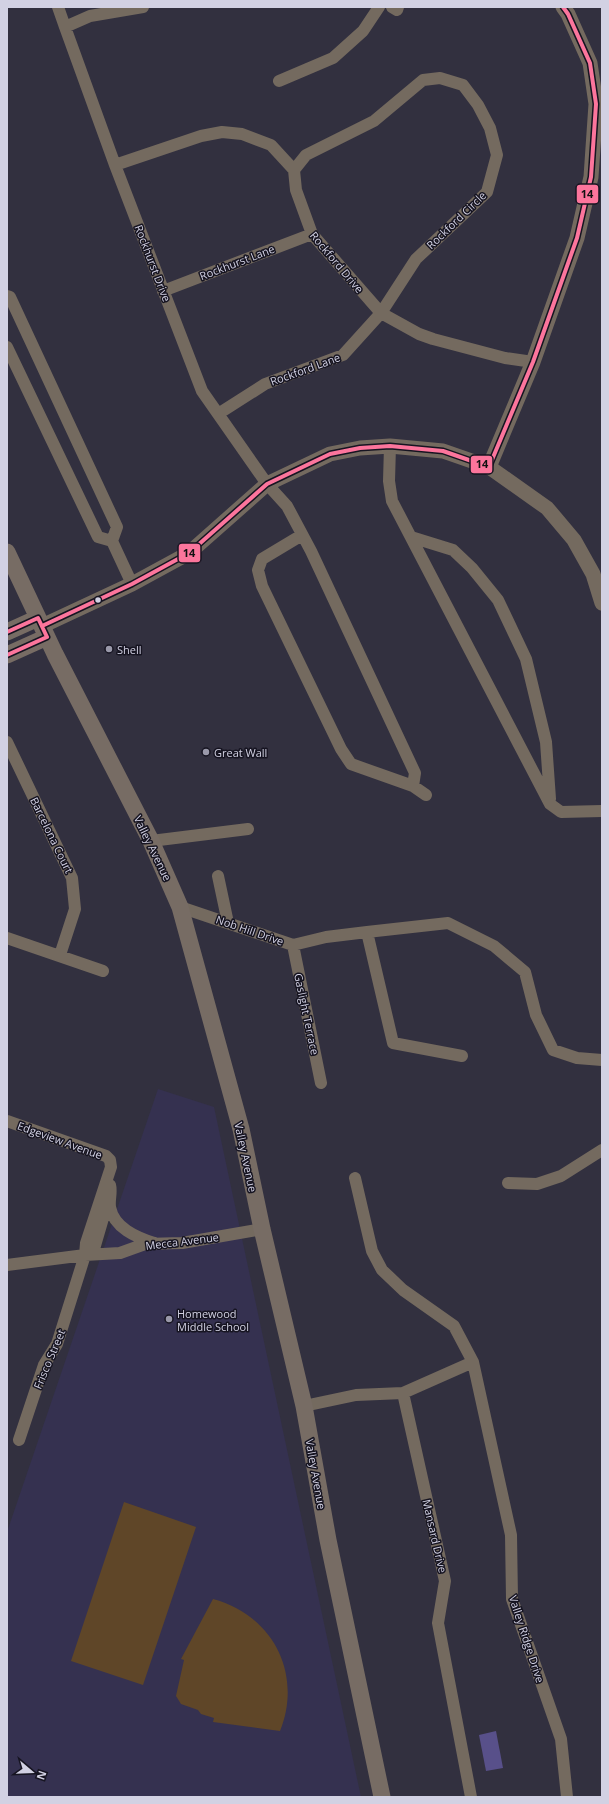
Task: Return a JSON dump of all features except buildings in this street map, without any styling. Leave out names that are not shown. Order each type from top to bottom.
[{"type":"main road","name":"Valley Avenue","points":[[7,552],[42,627],[152,840],[180,907],[241,1129],[262,1229],[304,1406],[328,1540],[382,1797]]},
{"type":"main road","points":[[7,632],[42,627]]},
{"type":"main road","points":[[7,655],[42,627]]},
{"type":"street","name":"Rockhurst Drive","points":[[58,7],[115,166],[202,391],[267,484],[287,506],[415,773],[413,786]]},
{"type":"street","points":[[65,27],[90,16],[143,7]]},
{"type":"street","points":[[279,81],[333,58],[363,31],[379,7]]},
{"type":"street","points":[[392,7],[397,10],[398,7]]},
{"type":"street","points":[[489,467],[533,362],[577,238],[591,176],[596,104],[590,63],[568,14],[563,7]]},
{"type":"street","name":"Rockford Circle","points":[[294,170],[306,154],[374,121],[424,80],[440,78],[463,85],[478,105],[490,128],[497,155],[487,192],[416,259],[381,313]]},
{"type":"street","points":[[115,166],[201,136],[222,132],[242,134],[271,145],[294,170]]},
{"type":"street","name":"Rockford Drive","points":[[294,170],[296,190],[312,234],[381,313],[419,334],[434,339],[505,358],[533,362]]},
{"type":"street","name":"Rockhurst Lane","points":[[163,290],[312,234]]},
{"type":"street","points":[[7,296],[10,297],[117,527],[112,541],[132,584]]},
{"type":"street","name":"Rockford Lane","points":[[218,414],[265,384],[344,355],[381,313]]},
{"type":"street","points":[[7,347],[98,537],[112,541]]},
{"type":"street","points":[[390,446],[389,481],[392,501],[550,804],[561,812],[602,811]]},
{"type":"street","points":[[42,627],[132,584],[189,553],[267,484],[330,454],[360,448],[390,446],[443,451],[489,467],[547,508],[574,540],[593,574],[602,603]]},
{"type":"street","points":[[302,535],[262,560],[258,570],[262,586],[341,749],[351,764],[413,786],[426,795]]},
{"type":"street","points":[[411,537],[453,550],[472,568],[498,600],[526,659],[546,742],[550,804]]},
{"type":"street","name":"Barcelona Court","points":[[7,742],[72,878],[76,909],[60,955]]},
{"type":"street","points":[[152,840],[248,829]]},
{"type":"street","points":[[218,876],[228,923]]},
{"type":"street","name":"Nob Hill Drive","points":[[180,907],[293,945],[326,937],[448,923],[494,946],[525,972],[536,1015],[553,1050],[577,1058],[602,1060]]},
{"type":"street","points":[[367,932],[393,1043],[462,1056]]},
{"type":"street","points":[[7,938],[103,971]]},
{"type":"street","name":"Gaslight Terrace","points":[[293,945],[322,1083]]},
{"type":"street","name":"Edgeview Avenue","points":[[7,1121],[106,1156],[110,1160],[111,1167],[108,1186],[94,1249],[85,1255]]},
{"type":"street","points":[[508,1183],[537,1184],[561,1176],[602,1150]]},
{"type":"street","name":"Valley Ridge Drive","points":[[355,1178],[372,1251],[382,1270],[403,1290],[454,1326],[473,1362],[511,1535],[512,1599],[561,1739],[567,1797]]},
{"type":"street","points":[[108,1186],[110,1206],[118,1222],[130,1233],[157,1244]]},
{"type":"street","name":"Mecca Avenue","points":[[7,1265],[85,1255],[120,1253],[145,1244],[182,1243],[262,1229]]},
{"type":"street","name":"Frisco Street","points":[[19,1440],[44,1365],[57,1344],[85,1255]]},
{"type":"street","points":[[304,1406],[356,1395],[403,1393],[473,1362]]},
{"type":"street","name":"Mansard Drive","points":[[403,1393],[445,1581],[438,1629],[471,1797]]},
{"type":"shaded area","name":"Homewood Middle School","points":[[158,1089],[214,1107],[361,1797],[7,1797],[7,1532]]},
{"type":"shaded area","points":[[124,1502],[196,1527],[143,1685],[71,1661]]},
{"type":"shaded area","points":[[213,1599],[234,1607],[252,1618],[267,1633],[278,1650],[285,1668],[288,1689],[286,1710],[280,1731],[213,1722],[214,1718],[201,1714],[198,1710],[181,1704],[176,1696],[184,1660],[181,1659]]},
{"type":"shaded area","points":[[496,1731],[503,1768],[486,1771],[479,1735]]},
{"type":"transit line","name":"14","points":[[42,626],[132,584],[189,553],[267,484],[330,454],[360,448],[390,446],[443,451],[489,467],[533,362],[577,238],[591,177],[596,104],[590,63],[568,14],[563,7]]},
{"type":"transit line","name":"14","points":[[7,632],[38,618],[47,637],[7,655]]},
{"type":"place","name":"Shell","points":[[109,649]]},
{"type":"place","name":"Great Wall","points":[[206,752]]},
{"type":"place","name":"Homewood Middle School","points":[[169,1319]]}]
